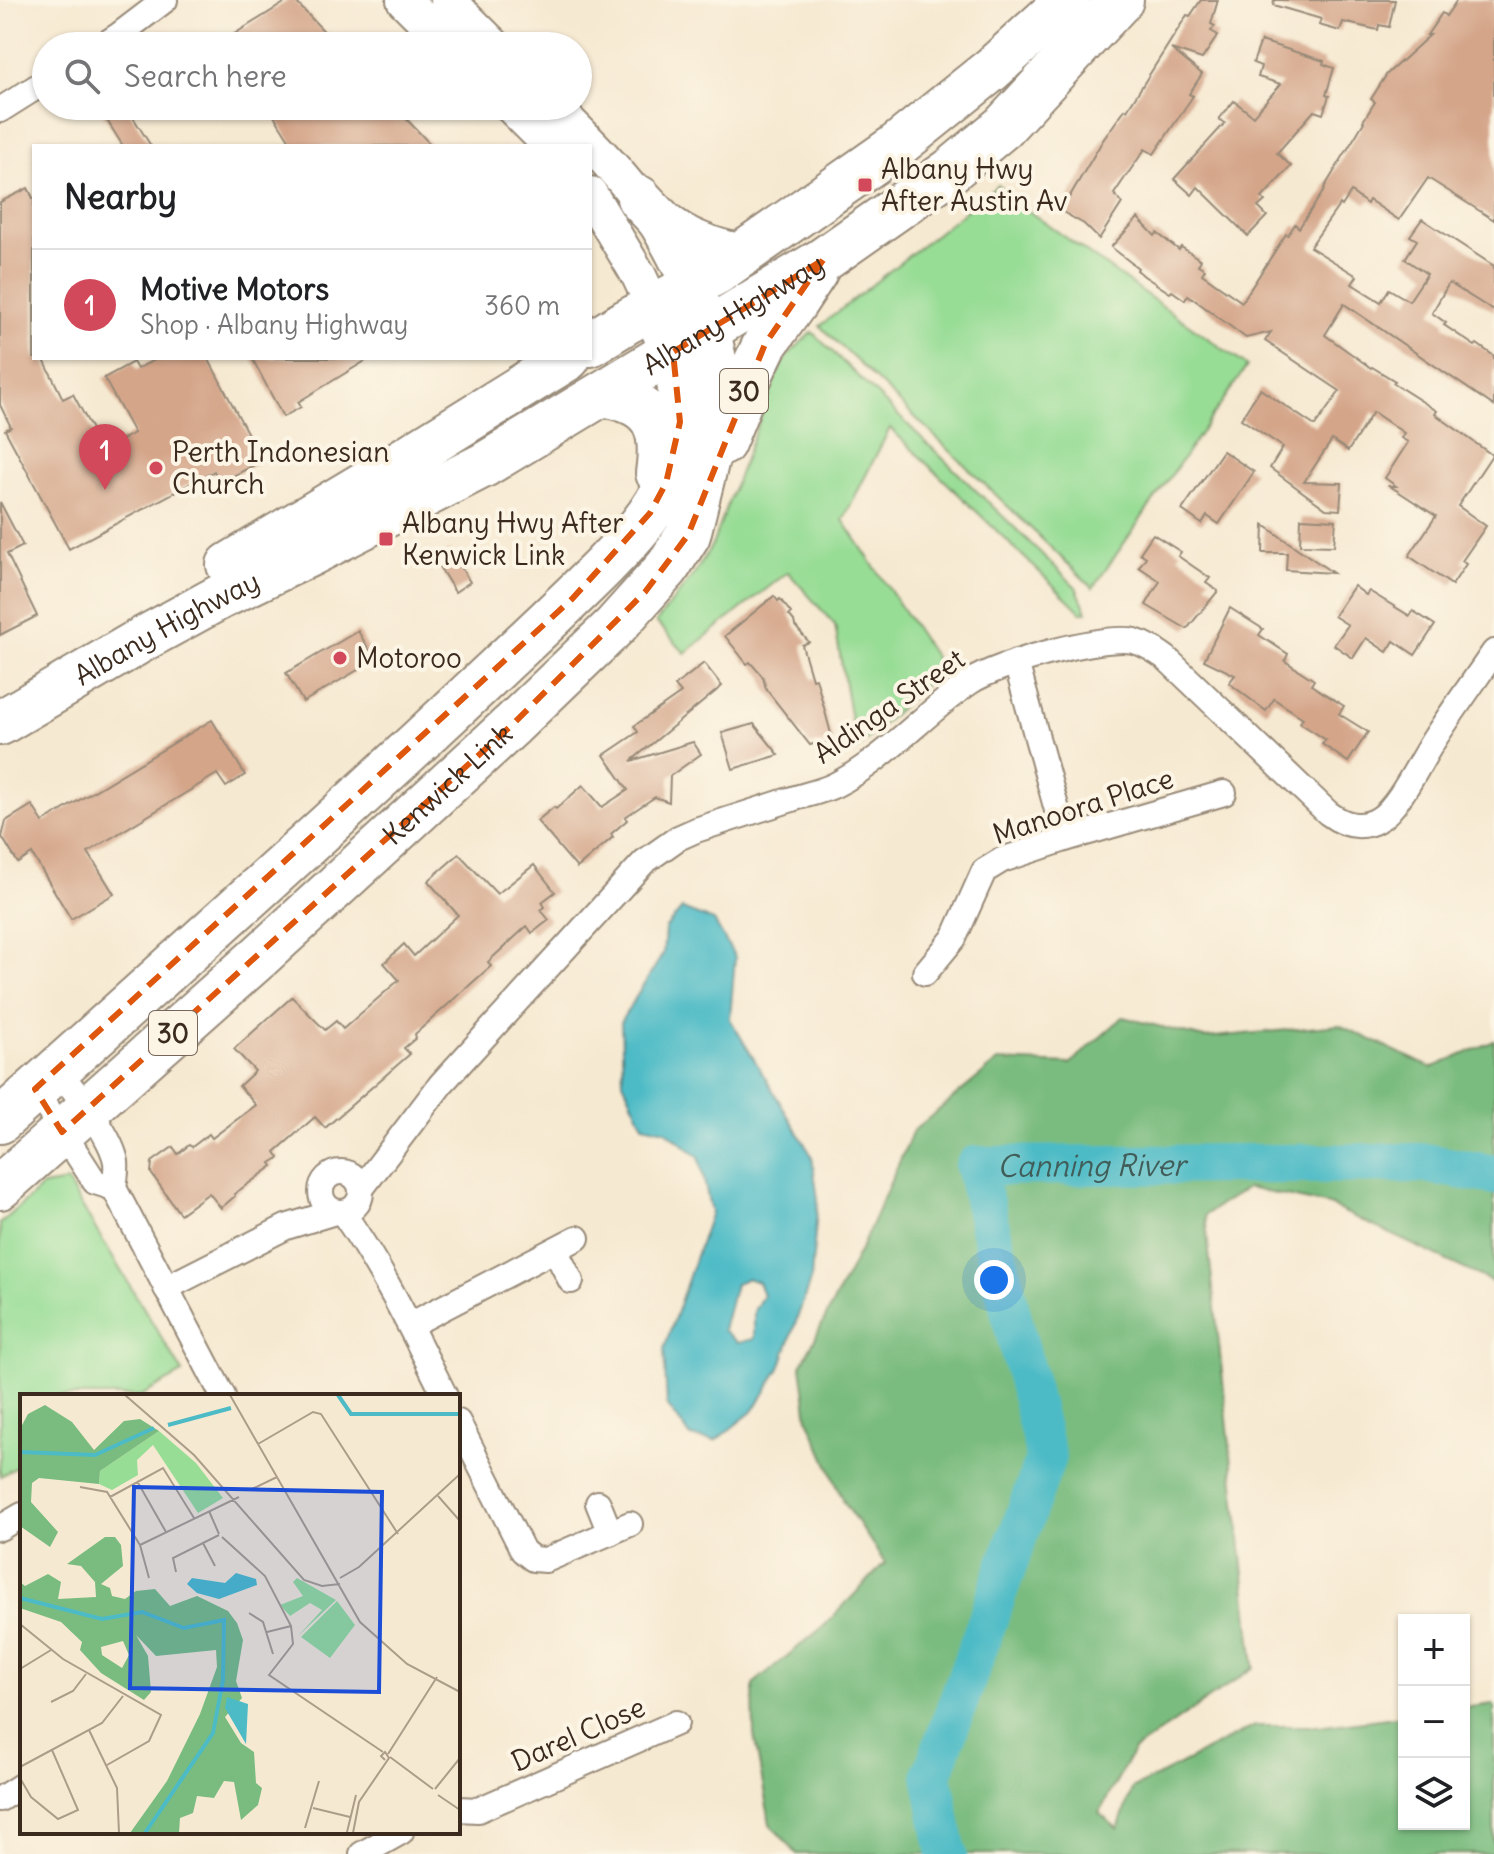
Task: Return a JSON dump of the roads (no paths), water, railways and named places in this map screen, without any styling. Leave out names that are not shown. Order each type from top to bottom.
[{"type":"highway","name":"Albany Highway","points":[[592,343],[717,272],[895,147],[992,69],[1068,0]]},
{"type":"highway","name":"Albany Highway","points":[[0,723],[207,604],[484,465],[823,260],[937,180],[1003,127],[1121,0]]},
{"type":"highway","points":[[639,198],[662,222],[681,235],[708,248],[739,256]]},
{"type":"highway","name":"30","points":[[688,535],[765,344],[823,260]]},
{"type":"highway","name":"Kenwick Link","points":[[0,1187],[259,957],[569,671],[667,568],[688,535],[712,439],[716,370],[690,341],[672,297]]},
{"type":"highway","name":"Kenwick Link","points":[[0,1121],[232,913],[572,599],[624,545],[650,513],[666,483],[675,454],[680,422],[680,387],[690,341]]},
{"type":"highway","name":"Albany Highway","points":[[0,701],[565,360]]},
{"type":"highway","points":[[602,394],[636,404],[649,415],[659,433],[659,470],[650,513]]},
{"type":"main road","points":[[404,0],[436,32]]},
{"type":"main road","points":[[448,0],[480,32]]},
{"type":"main road","points":[[525,120],[549,144]]},
{"type":"main road","points":[[567,120],[591,144]]},
{"type":"main road","points":[[592,145],[639,198],[671,251],[672,297]]},
{"type":"main road","points":[[592,197],[639,276],[672,297]]},
{"type":"street","points":[[123,32],[165,0]]},
{"type":"street","points":[[0,110],[32,90]]},
{"type":"street","name":"Aldinga Street","points":[[166,1288],[345,1198],[383,1161],[441,1084],[644,862],[678,838],[696,830],[832,786],[860,771],[973,680],[1016,662],[1105,641],[1133,641],[1151,647],[1328,813],[1342,823],[1363,825],[1380,819],[1395,802],[1494,652]]},
{"type":"street","points":[[1016,662],[1065,839]]},
{"type":"street","name":"Manoora Place","points":[[925,973],[954,938],[984,871],[1002,860],[1224,793]]},
{"type":"street","points":[[46,1079],[75,1120],[95,1182],[114,1188]]},
{"type":"street","points":[[46,1079],[75,1120],[107,1140],[116,1163],[114,1188],[222,1394]]},
{"type":"street","points":[[345,1198],[363,1242],[410,1325],[444,1394]]},
{"type":"street","points":[[410,1325],[577,1238]]},
{"type":"street","points":[[555,1250],[571,1281]]},
{"type":"street","points":[[460,1426],[523,1551],[533,1559],[546,1560],[620,1528],[598,1503]]},
{"type":"street","points":[[0,1528],[20,1516]]},
{"type":"street","name":"Darel Close","points":[[460,1809],[478,1810],[676,1723]]},
{"type":"street","points":[[0,1799],[20,1786]]},
{"type":"street","points":[[362,1854],[397,1834]]},
{"type":"water","points":[[682,909],[714,921],[735,957],[730,1019],[812,1156],[818,1200],[811,1278],[780,1368],[754,1410],[715,1441],[691,1437],[667,1405],[664,1349],[711,1212],[699,1157],[665,1130],[643,1125],[623,1082],[621,1021],[663,954],[665,929]],"holes":[[[747,1278],[758,1282],[763,1295],[754,1311],[754,1339],[738,1343],[723,1330],[735,1284]]]},
{"type":"waterway","name":"Canning River","points":[[947,1854],[932,1775],[1046,1457],[975,1166],[1424,1163],[1494,1175]]},
{"type":"place","name":"Albany Hwy After Austin Av","points":[[865,185]]},
{"type":"place","name":"Perth Indonesian Church","points":[[156,468]]},
{"type":"place","name":"Motive Motors","points":[[105,490]]},
{"type":"place","name":"Albany Hwy After Kenwick Link","points":[[386,539]]},
{"type":"place","name":"Motoroo","points":[[340,658]]}]
